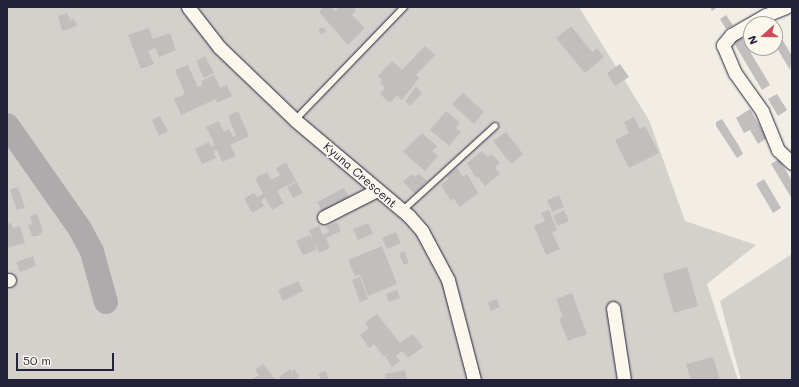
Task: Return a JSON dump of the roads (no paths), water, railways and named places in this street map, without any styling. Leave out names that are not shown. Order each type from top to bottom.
[{"type":"street","name":"Kyuna Crescent","points":[[188,7],[219,47],[295,120],[402,211],[422,231],[448,280],[474,380]]},
{"type":"street","points":[[786,7],[766,15],[731,35],[724,45],[735,73],[762,111],[778,150],[792,164]]},
{"type":"street","points":[[324,217],[377,190]]},
{"type":"street","points":[[613,308],[624,380]]},
{"type":"lane","points":[[295,120],[404,7]]},
{"type":"lane","points":[[402,211],[495,126]]},
{"type":"waterway","points":[[7,125],[80,229],[92,252],[106,302]]}]
